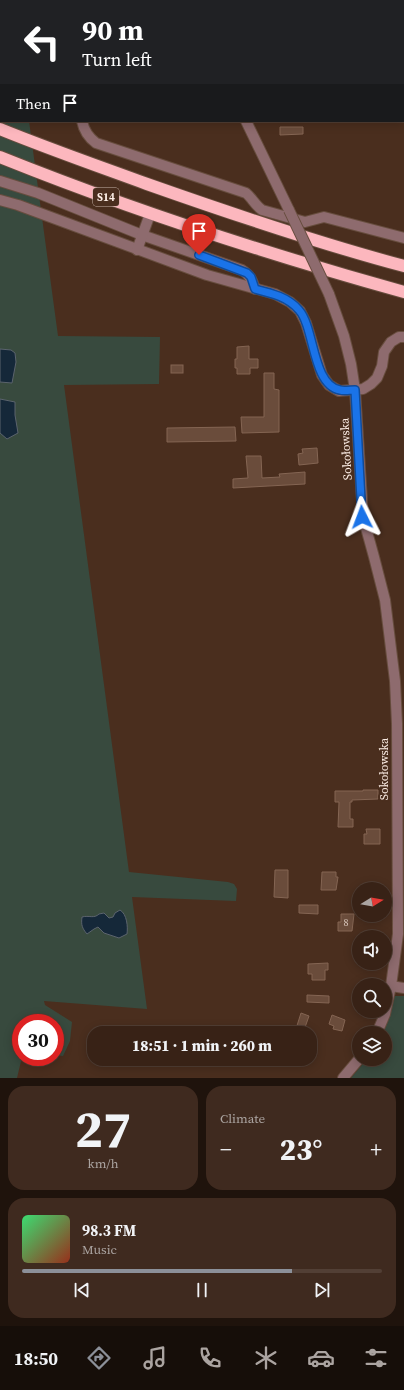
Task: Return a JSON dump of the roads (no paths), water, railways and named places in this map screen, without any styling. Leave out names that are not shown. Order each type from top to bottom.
[{"type":"highway","name":"S14","points":[[0,129],[46,148],[204,204],[354,252],[404,266]]},
{"type":"highway","name":"S14","points":[[0,157],[150,214],[310,266],[404,292]]},
{"type":"street","points":[[82,122],[85,131],[96,143],[246,193],[262,210],[305,222],[324,217],[404,238]]},
{"type":"street","name":"Sokołowska","points":[[246,122],[329,294],[344,336],[355,390],[362,517],[378,570],[385,600],[393,658],[397,716],[398,917],[396,952],[392,979]]},
{"type":"street","points":[[0,181],[38,193],[142,235],[242,270],[251,277],[255,289]]},
{"type":"street","points":[[0,200],[18,204],[137,250],[207,275],[275,294],[290,302],[300,311],[306,323],[322,375],[329,385],[339,390],[363,389],[374,381],[377,378],[382,366],[384,352],[391,342],[399,337],[404,337]]},
{"type":"street","points":[[137,250],[150,214]]},
{"type":"street","points":[[392,986],[404,988]]},
{"type":"street","points":[[343,1078],[353,1066]]},
{"type":"water","points":[[0,349],[11,350],[15,353],[16,362],[12,383],[0,382]]},
{"type":"water","points":[[0,399],[15,402],[15,415],[18,433],[7,439],[0,433]]},
{"type":"water","points":[[120,910],[126,918],[127,934],[119,938],[104,933],[98,927],[87,934],[83,928],[82,917],[95,916],[104,913],[109,918],[113,917],[115,913]]}]
